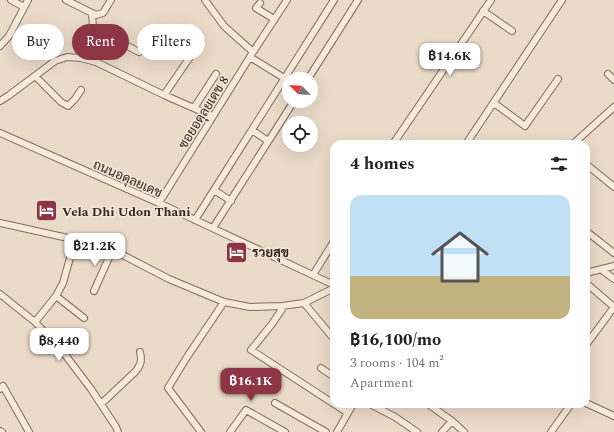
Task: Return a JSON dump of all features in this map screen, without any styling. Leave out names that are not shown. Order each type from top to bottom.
[{"type":"street","points":[[11,0],[24,7]]},
{"type":"street","points":[[0,46],[9,36],[28,0]]},
{"type":"street","points":[[66,0],[96,14],[102,13],[111,0]]},
{"type":"street","points":[[205,0],[224,26],[252,54],[282,76]]},
{"type":"street","name":"ซอยอดุลยเดช 8","points":[[159,203],[212,116],[287,0]]},
{"type":"street","points":[[288,72],[334,0]]},
{"type":"street","points":[[312,72],[358,0]]},
{"type":"street","points":[[396,140],[491,0]]},
{"type":"street","points":[[469,140],[562,0]]},
{"type":"street","points":[[260,3],[256,8],[274,20]]},
{"type":"street","points":[[483,11],[512,31]]},
{"type":"street","points":[[92,13],[93,28],[137,50]]},
{"type":"street","points":[[0,101],[54,61],[67,57],[81,58],[96,62],[164,95],[212,116]]},
{"type":"street","points":[[164,95],[188,60]]},
{"type":"street","points":[[194,108],[216,74]]},
{"type":"street","points":[[608,74],[614,80]]},
{"type":"street","points":[[35,76],[68,106],[73,102],[81,90]]},
{"type":"street","points":[[494,103],[525,126],[558,79]]},
{"type":"street","points":[[195,220],[282,81]]},
{"type":"street","points":[[577,140],[614,107]]},
{"type":"street","points":[[213,228],[289,108]]},
{"type":"street","points":[[252,130],[268,141]]},
{"type":"street","name":"ถนนอดุลยเดช","points":[[0,133],[159,203],[330,283]]},
{"type":"street","points":[[590,167],[614,187]]},
{"type":"street","points":[[214,190],[231,201]]},
{"type":"street","points":[[0,223],[86,242],[112,250],[172,280],[224,302],[250,307],[284,306],[304,303],[330,290]]},
{"type":"street","points":[[590,234],[613,249]]},
{"type":"street","points":[[35,322],[56,296],[63,283],[75,240]]},
{"type":"street","points":[[314,275],[330,248]]},
{"type":"street","points":[[94,291],[112,250]]},
{"type":"street","points":[[590,272],[614,266]]},
{"type":"street","points":[[602,270],[614,279]]},
{"type":"street","points":[[590,286],[614,307],[590,338]]},
{"type":"street","points":[[0,294],[35,322],[60,348],[101,404],[118,432]]},
{"type":"street","points":[[56,296],[84,318]]},
{"type":"street","points":[[201,432],[168,388],[187,356],[224,302]]},
{"type":"street","points":[[304,303],[330,334]]},
{"type":"street","points":[[284,306],[272,324],[251,350],[330,401]]},
{"type":"street","points":[[101,404],[136,371],[140,365],[140,352]]},
{"type":"street","points":[[321,368],[330,374]]},
{"type":"street","points":[[0,389],[3,386],[29,432]]},
{"type":"street","points":[[275,403],[326,432]]},
{"type":"street","points":[[590,405],[614,416]]},
{"type":"street","points":[[340,408],[348,413]]},
{"type":"street","points":[[337,432],[351,408]]},
{"type":"street","points":[[378,408],[395,417],[417,432]]},
{"type":"street","points":[[434,408],[464,432]]},
{"type":"street","points":[[551,432],[568,408]]},
{"type":"street","points":[[230,432],[246,410],[282,431]]},
{"type":"street","points":[[442,432],[452,421]]},
{"type":"place","name":"Vela Dhi Udon Thani","points":[[47,211]]},
{"type":"place","name":"รวยสุข","points":[[236,252]]}]
